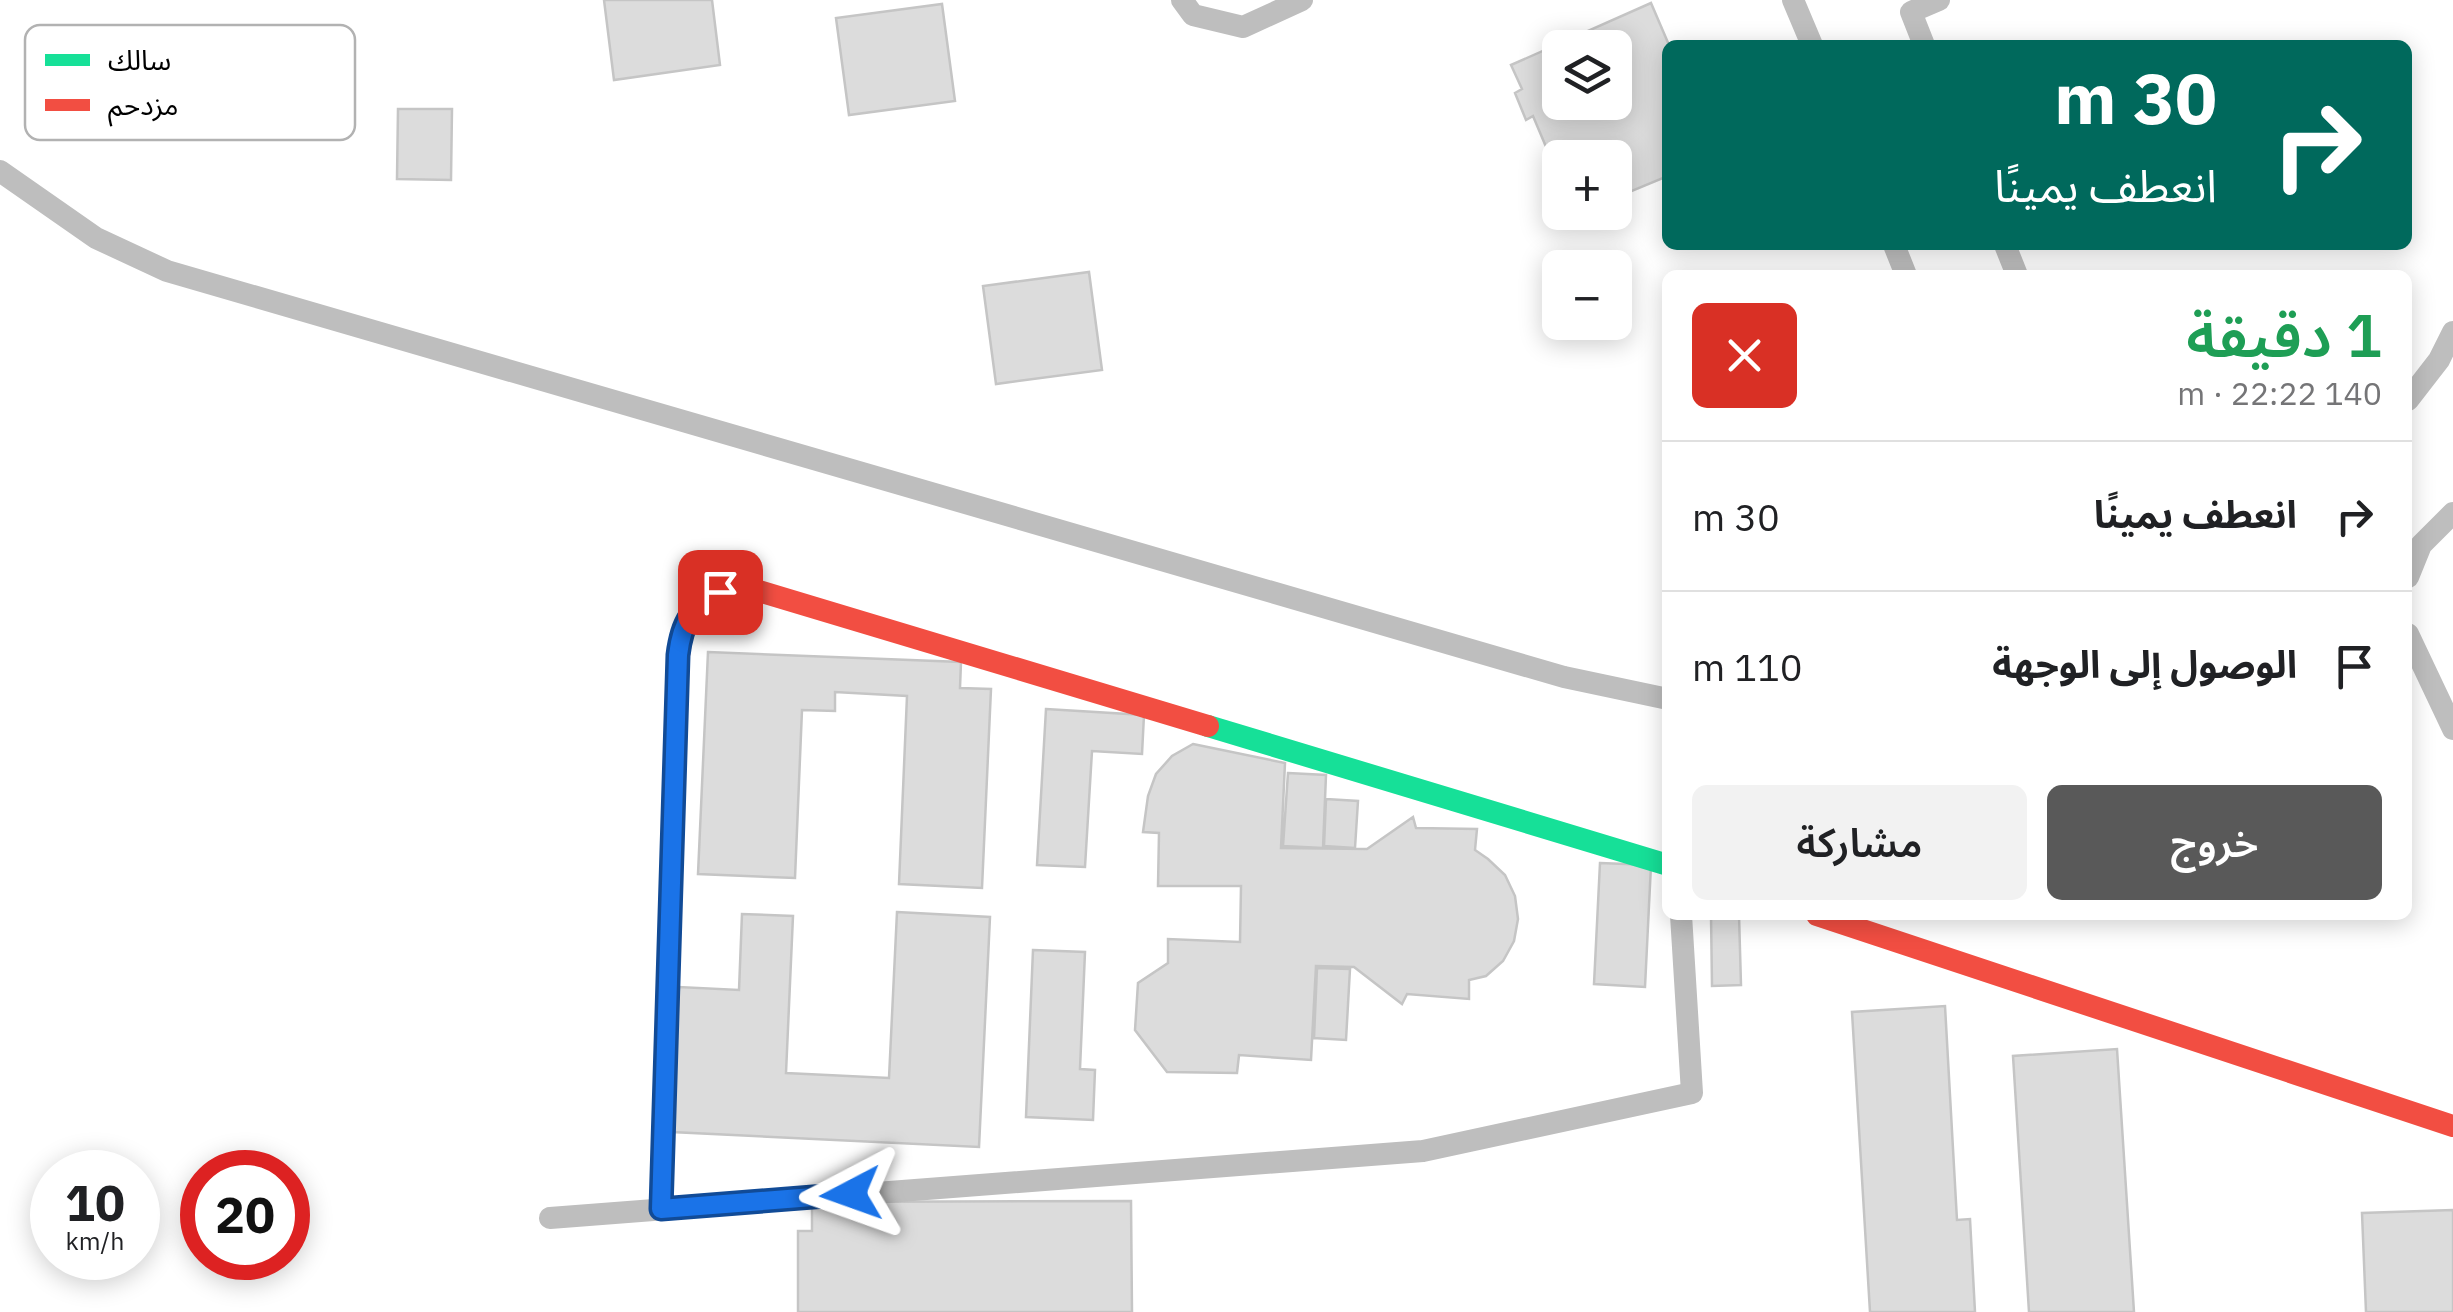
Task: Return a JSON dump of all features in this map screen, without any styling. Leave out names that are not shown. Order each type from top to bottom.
[{"type":"street","points":[[661,1209],[678,655],[680,635],[688,616],[720,592],[740,588],[759,591],[1662,864]]},
{"type":"street","points":[[1833,920],[2453,1126]]},
{"type":"lane","points":[[1182,0],[1194,14],[1243,27],[1302,0]]},
{"type":"lane","points":[[1793,0],[1810,40]]},
{"type":"lane","points":[[1922,40],[1911,12],[1939,0]]},
{"type":"lane","points":[[0,172],[96,238],[167,270],[1564,677],[1662,698]]},
{"type":"lane","points":[[2412,395],[2453,332]]},
{"type":"lane","points":[[2412,567],[2421,545],[2453,513]]},
{"type":"lane","points":[[2412,642],[2453,729]]},
{"type":"lane","points":[[550,1218],[1423,1151],[1692,1093],[1681,920]]},
{"type":"building","points":[[604,0],[712,0],[720,65],[614,80]]},
{"type":"building","points":[[1651,3],[1667,40],[1662,40],[1662,178],[1632,191],[1632,140],[1543,140],[1533,116],[1526,120],[1515,93],[1522,89],[1511,65],[1542,51],[1542,120],[1632,120],[1632,30],[1590,30]]},
{"type":"building","points":[[942,4],[955,101],[849,115],[836,18]]},
{"type":"building","points":[[398,109],[452,109],[451,180],[397,179]]},
{"type":"building","points":[[1089,272],[1102,370],[996,384],[983,286]]},
{"type":"building","points":[[708,652],[961,662],[960,688],[991,689],[982,888],[899,884],[907,696],[835,692],[835,711],[802,710],[795,878],[698,874]]},
{"type":"building","points":[[1046,709],[1144,715],[1142,754],[1092,751],[1085,867],[1037,865]]},
{"type":"building","points":[[1193,744],[1285,763],[1281,848],[1367,849],[1413,817],[1416,828],[1477,829],[1475,850],[1505,875],[1515,896],[1518,919],[1514,941],[1503,961],[1486,976],[1469,980],[1469,999],[1407,994],[1402,1004],[1354,967],[1316,966],[1311,1060],[1239,1055],[1237,1073],[1167,1072],[1135,1030],[1138,983],[1168,963],[1168,939],[1240,942],[1241,886],[1158,886],[1159,833],[1143,832],[1156,774],[1172,756]]},
{"type":"building","points":[[1288,773],[1326,775],[1323,848],[1283,846]]},
{"type":"building","points":[[1326,799],[1358,801],[1355,848],[1324,846]]},
{"type":"building","points":[[1600,863],[1651,865],[1645,987],[1594,984]]},
{"type":"building","points":[[897,912],[990,917],[979,1147],[672,1132],[679,987],[739,990],[742,914],[793,916],[786,1073],[889,1078]]},
{"type":"building","points":[[1711,920],[1739,920],[1741,985],[1712,986]]},
{"type":"building","points":[[1033,950],[1085,952],[1080,1069],[1095,1070],[1093,1120],[1026,1117]]},
{"type":"building","points":[[1317,968],[1350,969],[1346,1040],[1314,1038]]},
{"type":"building","points":[[1945,1006],[1957,1220],[1970,1219],[1975,1312],[1870,1312],[1852,1012]]},
{"type":"building","points":[[2117,1049],[2134,1312],[2029,1312],[2013,1056]]},
{"type":"building","points":[[1131,1201],[1132,1312],[798,1312],[798,1231],[812,1231],[812,1202]]},
{"type":"building","points":[[2453,1210],[2453,1312],[2366,1312],[2362,1213]]},
{"type":"traffic: fast","points":[[1208,726],[1662,863]]},
{"type":"traffic: fast","points":[[661,1209],[675,759]]},
{"type":"traffic: jam","points":[[675,759],[678,665],[685,628],[702,603],[735,591],[759,591],[1208,726]]},
{"type":"traffic: jam","points":[[1832,920],[2453,1126]]},
{"type":"route","points":[[720,592],[688,616],[680,635],[678,655],[661,1209],[851,1194]]}]
